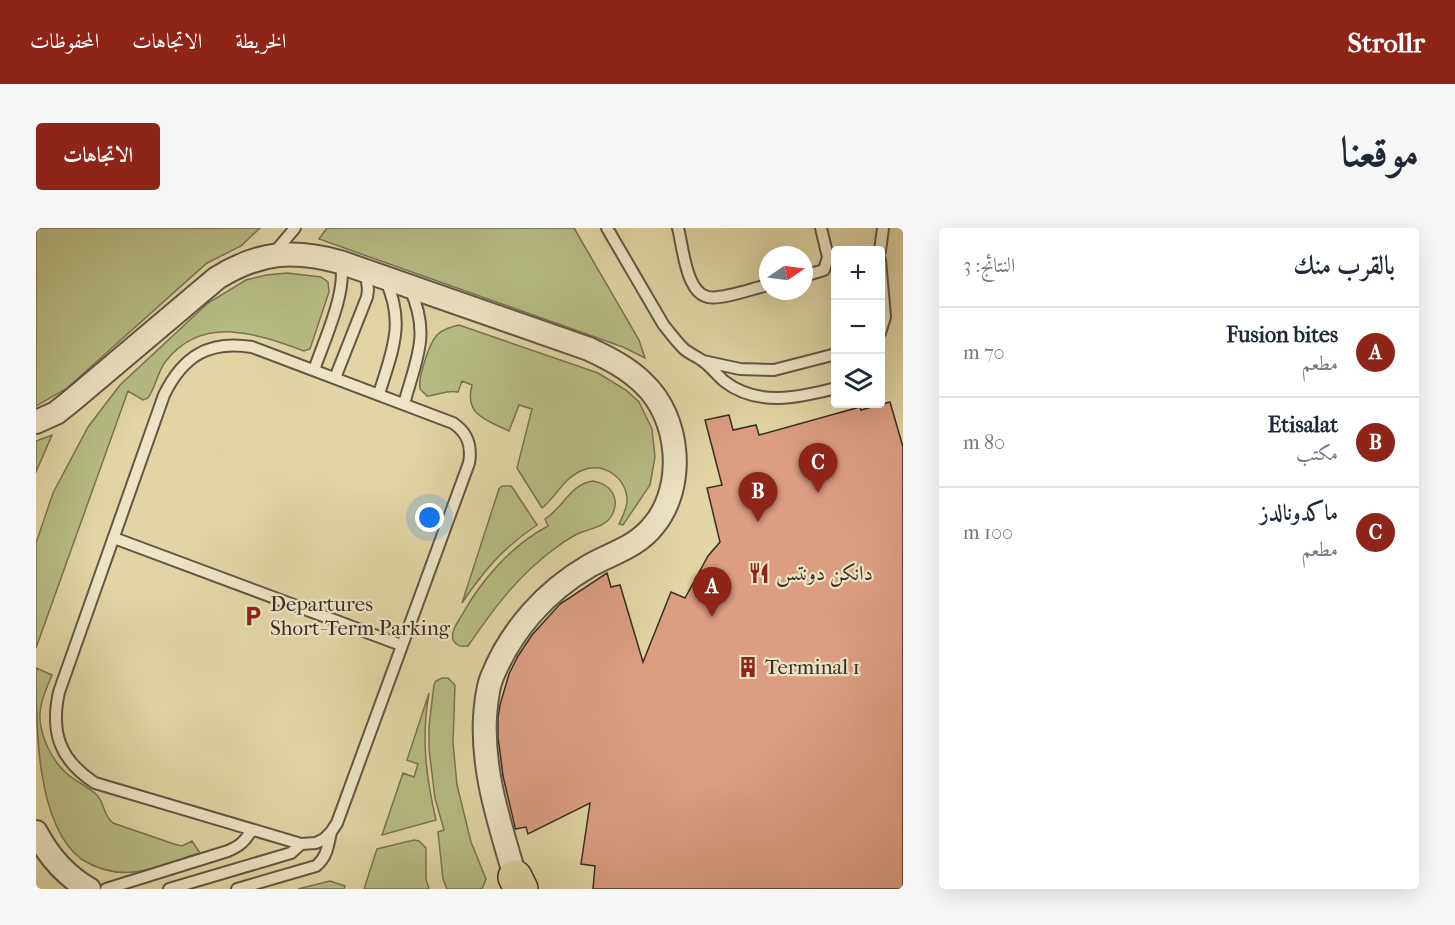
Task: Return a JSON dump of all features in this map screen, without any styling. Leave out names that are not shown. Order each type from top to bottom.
[{"type":"street","points":[[36,422],[56,413],[70,402],[217,278],[253,259],[296,253],[340,262],[589,349],[616,363],[644,383],[656,399],[665,417],[673,444],[675,469],[673,485],[663,513],[642,538],[628,548],[591,565],[551,593],[533,610],[516,632],[491,679],[486,706],[485,757],[489,786],[517,885]]},
{"type":"street","points":[[36,832],[49,854],[64,871],[89,889]]},
{"type":"lane","points":[[273,255],[295,228]]},
{"type":"lane","points":[[607,228],[663,324],[685,349],[703,361],[725,381],[741,392],[760,398],[779,399],[831,388]]},
{"type":"lane","points":[[678,228],[693,287],[700,294],[710,298],[759,287]]},
{"type":"lane","points":[[813,273],[824,270],[828,264],[821,228]]},
{"type":"lane","points":[[881,246],[883,228]]},
{"type":"lane","points":[[314,369],[341,289],[343,273],[340,262]]},
{"type":"lane","points":[[335,378],[375,275]]},
{"type":"lane","points":[[375,275],[394,303],[397,331],[379,394]]},
{"type":"lane","points":[[404,404],[422,332],[418,306],[409,287]]},
{"type":"lane","points":[[237,889],[316,866],[323,860],[331,832],[469,463],[470,453],[469,443],[460,428],[446,420],[252,347],[237,344],[223,345],[208,349],[182,366],[171,379],[164,395],[59,692],[55,725],[58,741],[74,766],[95,783],[301,844],[316,843],[331,832]]},
{"type":"lane","points":[[703,361],[740,369],[774,370],[831,355]]},
{"type":"lane","points":[[114,538],[401,645]]},
{"type":"lane","points":[[106,889],[238,847],[251,831]]},
{"type":"lane","points":[[169,889],[291,853],[301,844]]},
{"type":"green space","points":[[36,228],[260,228],[241,246],[207,263],[66,389],[36,406]]},
{"type":"green space","points":[[327,228],[574,228],[639,340],[645,358],[623,347],[319,239]]},
{"type":"green space","points":[[287,273],[321,277],[328,282],[329,292],[310,349],[304,351],[250,334],[214,333],[197,337],[181,346],[163,365],[148,398],[143,400],[128,391],[36,648],[36,543],[53,493],[88,427],[120,385],[208,303],[246,280]]},
{"type":"green space","points":[[459,325],[598,373],[626,390],[639,402],[652,429],[655,457],[650,485],[623,525],[619,524],[627,502],[624,486],[613,474],[599,468],[576,473],[542,508],[517,468],[532,409],[519,405],[509,431],[485,420],[474,410],[470,395],[472,385],[462,381],[458,392],[450,391],[431,396],[427,396],[420,389],[422,369],[434,339],[442,331]]},
{"type":"green space","points":[[52,435],[36,472],[36,441]]},
{"type":"green space","points":[[593,481],[604,485],[612,492],[615,503],[609,519],[601,525],[577,534],[543,557],[508,592],[468,646],[456,644],[453,640],[455,627],[479,589],[499,564],[522,543],[548,526],[545,519],[573,491]]},
{"type":"green space","points":[[502,486],[511,486],[537,525],[495,560],[462,603],[499,489]]},
{"type":"green space","points":[[36,668],[52,675],[42,702],[40,715],[42,733],[60,767],[97,795],[107,817],[113,823],[182,846],[192,841],[200,853],[151,869],[120,872],[87,863],[66,843],[55,823],[42,772],[38,745]]},
{"type":"green space","points":[[442,678],[448,678],[455,685],[453,743],[457,785],[471,842],[486,879],[482,889],[447,889],[443,879],[438,832],[444,830],[435,798],[429,749],[434,685]]},
{"type":"green space","points":[[429,693],[425,741],[436,820],[382,835],[403,773],[414,777],[418,764],[407,760]]},
{"type":"green space","points":[[414,840],[419,841],[426,848],[426,879],[429,889],[364,889],[377,849]]},
{"type":"green space","points":[[330,881],[345,886],[344,889],[298,889]]},
{"type":"building","name":"Terminal 1","points":[[890,402],[903,447],[903,889],[593,889],[595,866],[581,864],[590,803],[528,834],[526,827],[515,829],[503,776],[498,718],[509,674],[518,656],[532,635],[560,604],[607,573],[611,587],[620,585],[643,662],[671,592],[685,598],[708,556],[720,542],[707,488],[722,485],[705,420],[729,415],[733,430],[756,425],[759,435],[856,408],[861,410],[885,408],[885,403]]},
{"type":"place","name":"ماكدونالدز","points":[[818,493]]},
{"type":"place","name":"Etisalat","points":[[758,522]]},
{"type":"place","name":"دانكن دونتس","points":[[759,573]]},
{"type":"place","name":"Departures Short-Term Parking","points":[[253,616]]},
{"type":"place","name":"Fusion bites","points":[[712,617]]},
{"type":"place","name":"Terminal 1","points":[[748,667]]}]
